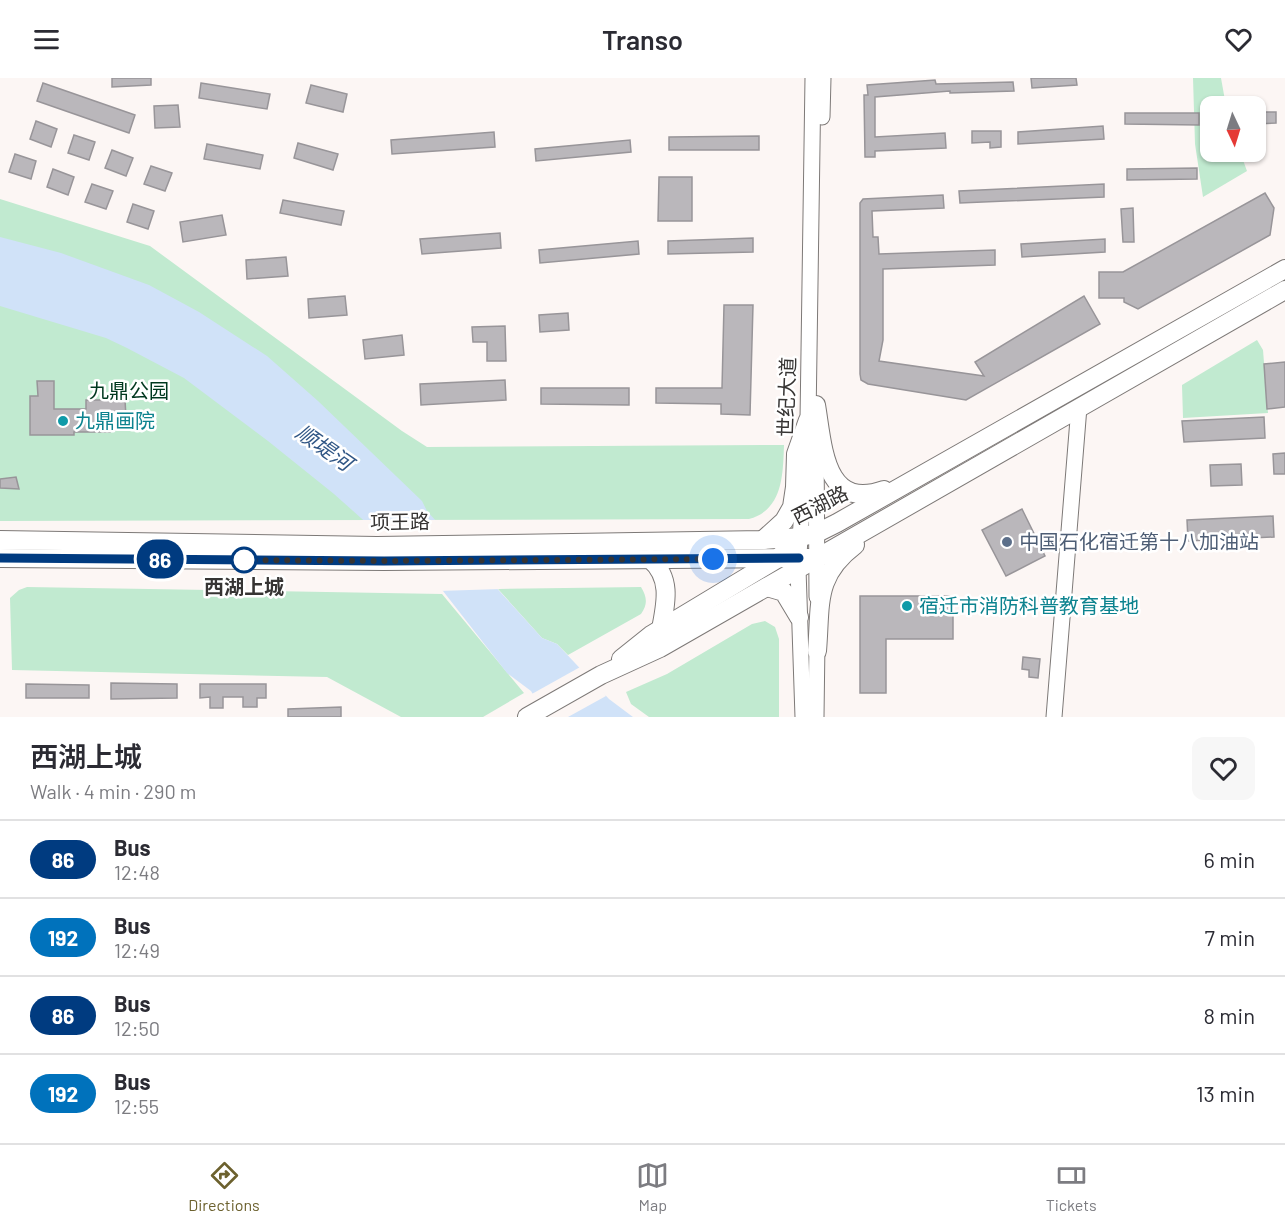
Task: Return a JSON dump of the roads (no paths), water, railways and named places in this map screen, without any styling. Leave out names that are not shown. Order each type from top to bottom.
[{"type":"main road","name":"西湖路","points":[[601,675],[662,628],[777,559],[809,535],[1285,269]]},
{"type":"main road","points":[[818,558],[1285,290]]},
{"type":"main road","points":[[812,413],[826,465],[833,478],[844,489],[854,493],[866,495],[882,491],[943,462]]},
{"type":"main road","points":[[763,540],[784,521],[792,507],[795,492],[796,454],[812,413]]},
{"type":"main road","points":[[817,651],[822,591],[826,575],[833,565],[863,540],[946,484]]},
{"type":"main road","name":"项王路","points":[[0,558],[381,554],[471,544],[763,540],[809,535]]},
{"type":"main road","name":"项王路","points":[[0,540],[381,554],[480,561],[777,559],[798,563]]},
{"type":"main road","name":"西湖路","points":[[601,675],[660,648],[767,586],[798,563],[818,558]]},
{"type":"main road","points":[[650,559],[660,567],[666,593],[662,628]]},
{"type":"main road","points":[[767,586],[784,592],[799,617]]},
{"type":"main road","points":[[527,717],[601,675]]},
{"type":"street","name":"世纪大道","points":[[812,413],[813,78]]},
{"type":"street","name":"世纪大道","points":[[803,717],[798,563],[809,535],[824,78]]},
{"type":"street","points":[[1054,717],[1079,407]]},
{"type":"street","name":"世纪大道","points":[[809,535],[818,558],[816,717]]},
{"type":"water","name":"顺堤河","points":[[0,237],[61,253],[149,285],[199,312],[267,356],[318,401],[422,501],[427,511],[542,638],[557,644],[609,699],[633,717],[546,717],[531,691],[507,673],[443,591],[334,494],[268,441],[184,378],[127,348],[106,338],[0,306]]},
{"type":"place","name":"九鼎画院","points":[[63,421]]},
{"type":"place","name":"中国石化宿迁第十八加油站","points":[[1007,542]]},
{"type":"place","name":"西湖上城","points":[[244,560]]},
{"type":"place","name":"宿迁市消防科普教育基地","points":[[907,606]]},
{"type":"park label","name":"九鼎公园","points":[[129,391]]}]
